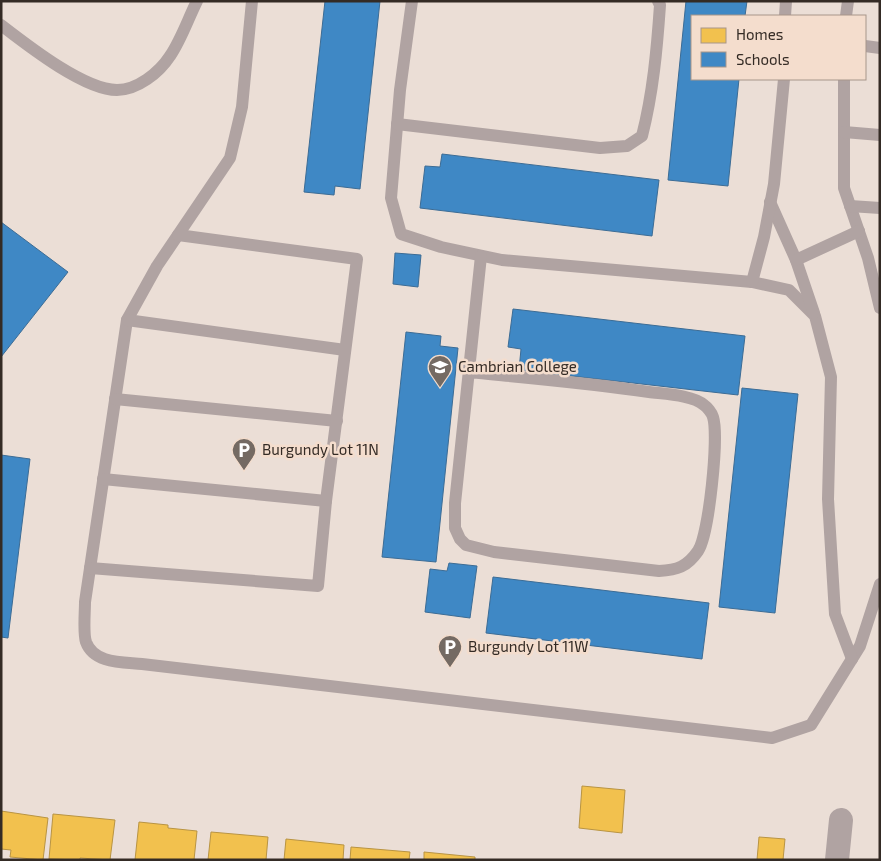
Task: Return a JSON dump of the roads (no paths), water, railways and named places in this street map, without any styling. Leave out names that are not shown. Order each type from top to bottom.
[{"type":"street","points":[[836,860],[841,820]]},
{"type":"lane","points":[[1,25],[41,56],[97,87],[117,90],[131,87],[151,77],[170,57],[197,1]]},
{"type":"lane","points":[[252,1],[242,107],[230,158],[157,266],[127,320],[85,602],[85,641],[91,652],[107,661],[772,738],[811,725],[860,646],[880,584]]},
{"type":"lane","points":[[412,1],[400,90],[391,198],[401,234],[440,247],[502,260],[752,282],[789,290],[815,316]]},
{"type":"lane","points":[[397,124],[600,148],[626,146],[642,136],[648,115],[657,50],[660,5],[658,1]]},
{"type":"lane","points":[[786,1],[786,15]]},
{"type":"lane","points":[[846,15],[848,1]]},
{"type":"lane","points":[[866,46],[880,48]]},
{"type":"lane","points":[[752,282],[764,237],[774,184],[784,80]]},
{"type":"lane","points":[[844,80],[844,188],[868,258],[879,302]]},
{"type":"lane","points":[[844,132],[880,135]]},
{"type":"lane","points":[[770,202],[796,260],[815,316],[832,377],[828,499],[835,614],[852,659]]},
{"type":"lane","points":[[850,206],[880,208]]},
{"type":"lane","points":[[796,260],[859,231]]},
{"type":"lane","points":[[90,568],[318,586],[326,501],[357,259],[178,235]]},
{"type":"lane","points":[[468,372],[608,386],[686,397],[704,404],[713,415],[715,438],[710,498],[699,550],[688,563],[675,570],[660,571],[494,552],[466,545],[460,539],[455,528],[455,503],[468,372],[481,256]]},
{"type":"lane","points":[[127,320],[345,350]]},
{"type":"lane","points":[[115,399],[337,420]]},
{"type":"lane","points":[[104,479],[326,501]]},
{"type":"place","name":"Cambrian College","points":[[440,388]]},
{"type":"place","name":"Burgundy Lot 11N","points":[[244,471]]},
{"type":"place","name":"Burgundy Lot 11W","points":[[450,668]]}]
